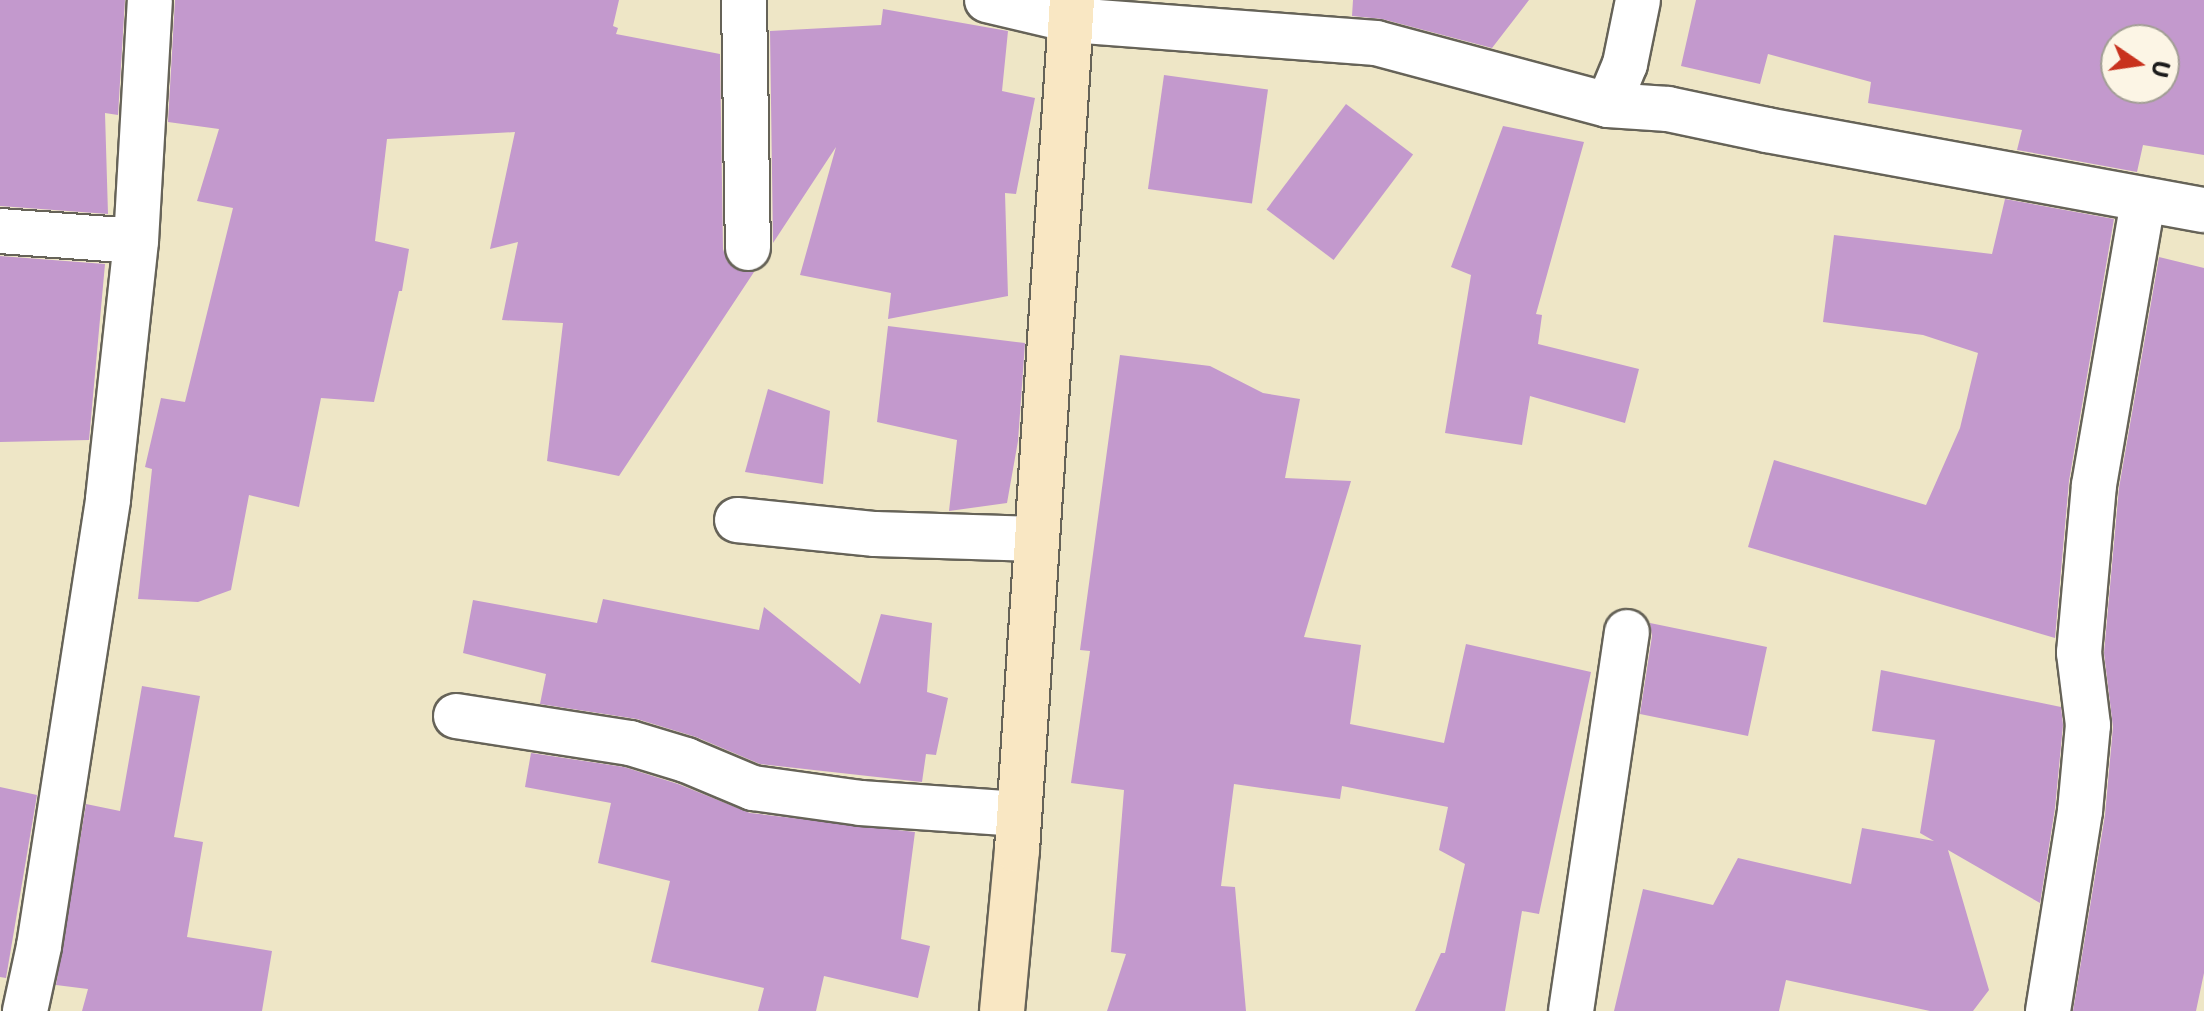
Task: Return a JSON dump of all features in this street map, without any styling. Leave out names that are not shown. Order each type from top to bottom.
[{"type":"street","points":[[25,1011],[39,946],[108,499],[136,241],[150,0]]},
{"type":"street","points":[[744,0],[748,248]]},
{"type":"street","points":[[987,0],[1376,43],[1608,105],[1668,109],[2204,210]]},
{"type":"street","points":[[1608,105],[1625,64],[1638,0]]},
{"type":"street","points":[[1002,1011],[1019,814],[1071,10]]},
{"type":"street","points":[[2048,1011],[2080,811],[2087,739],[2079,653],[2094,485],[2143,200]]},
{"type":"street","points":[[0,231],[7,229],[136,241]]},
{"type":"street","points":[[737,520],[875,534],[1037,539]]},
{"type":"street","points":[[1571,1011],[1627,632]]},
{"type":"street","points":[[456,716],[630,743],[686,760],[753,788],[861,803],[1019,814]]},
{"type":"building","points":[[0,0],[125,0],[118,115],[105,113],[108,214],[0,206]]},
{"type":"building","points":[[175,0],[619,0],[613,26],[618,28],[616,34],[720,54],[723,249],[727,261],[735,269],[754,272],[619,476],[547,461],[563,323],[502,320],[518,242],[490,249],[515,132],[387,139],[375,241],[409,249],[402,291],[399,291],[374,402],[321,398],[299,507],[249,495],[231,590],[198,602],[138,599],[152,469],[145,467],[161,398],[185,402],[233,208],[197,201],[219,129],[168,122]]},
{"type":"building","points":[[1353,0],[1529,0],[1492,48],[1382,19],[1352,16]]},
{"type":"building","points":[[1696,0],[2204,0],[2204,155],[2143,145],[2137,172],[2017,150],[2022,130],[1868,103],[1871,82],[1768,54],[1760,84],[1681,66]]},
{"type":"building","points":[[883,9],[1008,31],[1002,91],[1035,98],[1016,194],[1005,193],[1008,296],[888,319],[891,293],[800,275],[836,147],[773,243],[770,31],[881,25]]},
{"type":"building","points":[[1164,75],[1268,90],[1252,203],[1148,189]]},
{"type":"building","points":[[1346,104],[1413,155],[1334,260],[1267,209]]},
{"type":"building","points":[[1503,126],[1584,142],[1536,314],[1542,315],[1538,344],[1639,369],[1625,423],[1530,396],[1522,445],[1445,433],[1471,275],[1451,267]]},
{"type":"building","points":[[2005,199],[2114,219],[2069,481],[2055,638],[1748,547],[1774,460],[1926,505],[1960,428],[1978,353],[1923,335],[1823,322],[1834,235],[1992,254]]},
{"type":"building","points":[[0,256],[105,264],[89,440],[0,442]]},
{"type":"building","points":[[2159,257],[2204,268],[2204,973],[2196,1011],[2073,1011],[2105,815],[2113,727],[2104,653],[2119,488]]},
{"type":"building","points":[[888,326],[1025,343],[1018,441],[1007,503],[949,511],[957,440],[877,422]]},
{"type":"building","points":[[1120,355],[1210,366],[1263,393],[1300,399],[1285,478],[1351,481],[1304,637],[1361,645],[1350,724],[1444,743],[1466,644],[1591,672],[1539,914],[1522,911],[1505,1011],[1415,1011],[1441,953],[1445,953],[1465,864],[1439,850],[1448,807],[1342,786],[1340,799],[1234,784],[1221,886],[1235,887],[1246,1011],[1107,1011],[1126,954],[1111,952],[1124,790],[1071,783],[1090,651],[1080,650]]},
{"type":"building","points":[[768,389],[830,411],[823,484],[745,472]]},
{"type":"building","points":[[603,599],[759,630],[764,607],[860,684],[881,614],[932,623],[927,692],[948,698],[936,755],[926,754],[922,782],[760,764],[696,737],[637,719],[540,704],[546,674],[463,653],[473,600],[597,623]]},
{"type":"building","points":[[1650,623],[1767,647],[1748,736],[1640,714],[1652,636]]},
{"type":"building","points":[[1881,670],[2061,707],[2063,725],[2055,808],[2040,903],[1948,850],[1989,990],[1973,1011],[1930,1011],[1786,980],[1779,1011],[1614,1011],[1643,889],[1713,905],[1738,858],[1851,884],[1862,828],[1934,841],[1920,833],[1935,740],[1872,731]]},
{"type":"building","points":[[142,686],[200,696],[174,837],[203,842],[187,937],[272,951],[262,1011],[82,1011],[88,989],[56,985],[86,804],[120,811]]},
{"type":"building","points":[[531,753],[624,767],[678,784],[750,813],[915,832],[901,939],[930,946],[918,998],[824,976],[816,1011],[758,1011],[764,988],[651,962],[670,881],[598,863],[611,803],[525,787]]},
{"type":"building","points":[[0,787],[37,795],[6,978],[0,977]]}]
